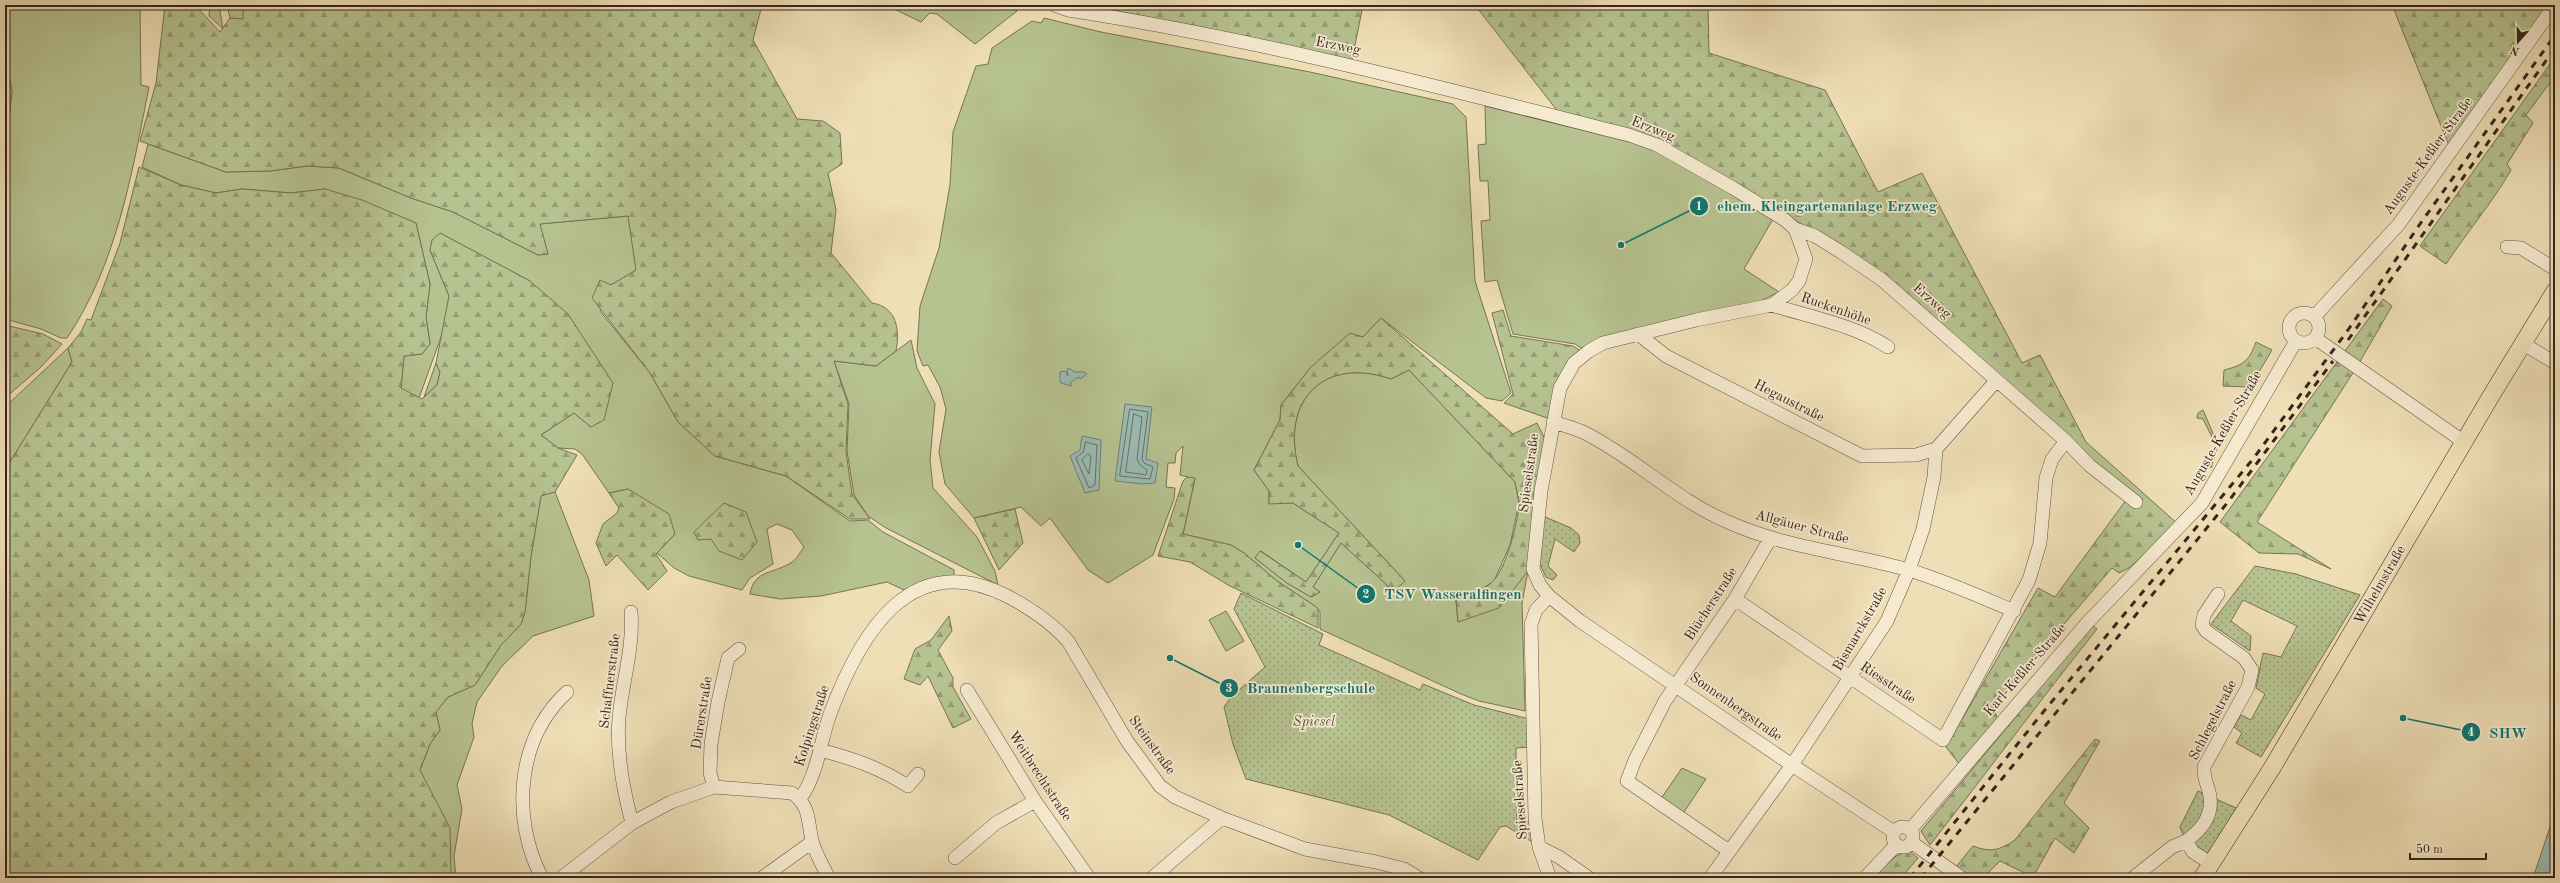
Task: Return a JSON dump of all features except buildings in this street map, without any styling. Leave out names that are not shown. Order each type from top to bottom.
[{"type":"main road","name":"Wilhelmstraße","points":[[2202,878],[2275,762],[2522,343],[2555,291]]},
{"type":"street","name":"Erzweg","points":[[1054,5],[1068,10],[1212,34],[1369,69],[1629,136],[1657,145],[1740,192],[1785,220],[1795,229],[1815,236],[1881,279],[1996,381],[2066,440],[2090,465],[2136,502]]},
{"type":"street","name":"Auguste-Keßler-Straße","points":[[2314,317],[2399,224],[2555,5]]},
{"type":"street","name":"Spieselstraße","points":[[1550,878],[1540,848],[1535,818],[1531,624],[1536,610],[1549,596],[1540,585],[1533,569],[1541,491],[1560,388],[1574,363],[1589,351],[1603,343],[1772,305],[1792,290],[1799,281],[1806,259],[1795,229]]},
{"type":"street","points":[[2507,247],[2521,248],[2555,269]]},
{"type":"street","name":"Ruckenhöhe","points":[[1772,305],[1845,328],[1878,340],[1888,347]]},
{"type":"street","points":[[2305,313],[2314,317],[2319,329],[2315,338],[2307,343],[2296,341],[2289,332],[2292,318],[2305,313]]},
{"type":"street","name":"Hegaustraße","points":[[1638,334],[1666,356],[1862,456],[1916,455],[1936,449]]},
{"type":"street","points":[[2315,338],[2464,442]]},
{"type":"street","name":"Auguste-Keßler-Straße","points":[[2172,536],[2202,503],[2296,341]]},
{"type":"street","points":[[2522,343],[2555,363]]},
{"type":"street","points":[[1936,449],[1996,381]]},
{"type":"street","name":"Allgäuer Straße","points":[[1553,422],[1583,432],[1603,443],[1698,506],[1727,522],[1770,539],[1909,570],[1964,589],[2014,611]]},
{"type":"street","name":"Karl-Keßler-Straße","points":[[1943,740],[2014,611],[2029,580],[2040,544],[2046,478],[2052,459],[2066,440]]},
{"type":"street","name":"Bismarckstraße","points":[[1710,878],[1728,851],[1792,766],[1887,621],[1909,570],[1923,529],[1934,477],[1936,449]]},
{"type":"street","name":"Karl-Keßler-Straße","points":[[1910,836],[2092,617],[2146,560],[2172,536]]},
{"type":"street","name":"Blücherstraße","points":[[1728,851],[1627,781],[1636,760],[1675,685],[1735,599],[1770,539]]},
{"type":"street","name":"Steinstraße","points":[[907,595],[942,582],[966,582],[1001,594],[1050,623],[1068,641],[1127,741],[1160,786],[1175,797],[1222,818],[1305,849],[1419,878]]},
{"type":"street","name":"Schlegelstraße","points":[[2186,841],[2200,831],[2205,823],[2211,806],[2210,796],[2203,774],[2204,767],[2251,679],[2252,670],[2244,658],[2206,631],[2202,625],[2204,615],[2218,594]]},
{"type":"street","name":"Kolpingstraße","points":[[800,799],[809,787],[830,714],[860,651],[886,614],[907,595]]},
{"type":"street","name":"Sonnenbergstraße","points":[[1549,596],[1560,606],[1895,838]]},
{"type":"street","name":"Riesstraße","points":[[1735,599],[1943,740]]},
{"type":"street","name":"Schaffnerstraße","points":[[631,612],[633,630],[619,719],[620,766],[624,795],[632,823]]},
{"type":"street","name":"Dürerstraße","points":[[714,787],[710,773],[711,744],[718,702],[728,658],[739,649]]},
{"type":"street","name":"Weitbrechtstraße","points":[[967,690],[1035,801],[1089,878]]},
{"type":"street","points":[[542,878],[535,864],[525,827],[521,792],[527,760],[539,730],[556,702],[567,692]]},
{"type":"street","points":[[820,750],[863,761],[881,769],[908,786],[918,774]]},
{"type":"street","points":[[561,878],[632,823],[671,802],[714,787],[792,794],[800,799],[808,812],[812,842],[817,856],[829,878]]},
{"type":"street","points":[[955,858],[958,852],[996,824],[1035,801]]},
{"type":"street","points":[[1152,878],[1222,818]]},
{"type":"street","points":[[1865,878],[1902,827],[1910,836],[1961,878]]},
{"type":"street","points":[[1895,838],[1905,847],[1910,836]]},
{"type":"street","points":[[2133,878],[2172,847],[2186,841],[2193,852],[2212,864]]},
{"type":"street","points":[[762,878],[812,842]]},
{"type":"street","points":[[1540,848],[1559,857],[1589,878]]},
{"type":"green space","points":[[5,5],[140,5],[141,85],[149,87],[129,185],[99,280],[67,338],[61,338],[41,329],[5,319],[5,153],[12,91],[5,58]]},
{"type":"green space","points":[[165,5],[195,5],[220,32],[230,18],[243,19],[243,5],[762,5],[753,40],[797,119],[823,121],[840,133],[842,164],[828,173],[836,210],[831,253],[872,303],[880,305],[892,314],[897,328],[896,351],[876,366],[834,361],[848,404],[846,452],[852,494],[870,519],[850,519],[786,476],[715,456],[678,422],[650,373],[592,298],[600,280],[611,285],[636,270],[628,216],[540,224],[548,254],[538,255],[453,212],[411,198],[339,168],[307,166],[270,171],[226,172],[140,141],[156,83]]},
{"type":"green space","points":[[210,5],[219,5],[223,29],[209,16]]},
{"type":"green space","points":[[227,5],[243,5],[244,19],[230,18]]},
{"type":"green space","points":[[886,5],[1009,5],[1017,11],[975,44],[937,14],[930,13],[921,22]]},
{"type":"green space","points":[[1083,5],[1363,5],[1352,60],[1201,27]]},
{"type":"green space","points":[[1475,5],[1708,5],[1709,53],[1825,90],[1878,192],[1922,173],[2022,363],[2040,355],[2086,442],[2179,525],[2129,568],[2119,573],[2112,568],[1993,707],[1999,722],[1960,765],[1946,747],[2038,588],[2055,597],[2129,496],[1842,248],[1686,156],[1559,113]]},
{"type":"green space","points":[[2392,5],[2549,5],[2450,148]]},
{"type":"green space","points":[[1044,18],[1101,32],[1310,72],[1453,104],[1466,117],[1475,281],[1511,393],[1502,401],[1486,398],[1381,318],[1363,337],[1311,367],[1281,405],[1280,420],[1254,470],[1269,491],[1269,503],[1293,503],[1339,533],[1306,582],[1261,551],[1255,558],[1287,583],[1311,597],[1320,592],[1313,587],[1341,543],[1386,584],[1391,593],[1405,581],[1298,466],[1294,442],[1296,421],[1303,403],[1313,389],[1328,379],[1346,373],[1367,373],[1391,379],[1409,370],[1515,482],[1519,503],[1510,545],[1494,581],[1471,596],[1456,600],[1458,622],[1528,571],[1522,603],[1525,711],[1479,701],[1461,694],[1320,629],[1320,612],[1315,606],[1277,581],[1244,553],[1231,545],[1183,534],[1195,479],[1180,475],[1183,446],[1176,453],[1175,463],[1168,463],[1166,487],[1175,488],[1174,499],[1153,555],[1108,583],[1088,570],[1050,518],[1041,526],[1021,507],[974,518],[945,484],[939,452],[946,409],[940,387],[928,365],[923,366],[917,351],[920,306],[939,248],[950,185],[953,132],[976,66],[988,64],[992,48],[1032,21],[1041,23]]},
{"type":"green space","points":[[2555,57],[2555,76],[2526,115],[2533,123],[2507,164],[2511,170],[2496,194],[2446,264],[2420,246]]},
{"type":"green space","points":[[5,58],[12,91],[5,153]]},
{"type":"green space","points":[[1485,106],[1654,148],[1773,219],[1744,269],[1779,292],[1746,308],[1584,350],[1575,344],[1513,334],[1497,280],[1485,282],[1481,221],[1490,220],[1488,181],[1480,181],[1478,145],[1486,144]]},
{"type":"green space","points":[[148,144],[226,172],[270,171],[307,166],[339,168],[411,198],[453,212],[538,255],[548,254],[539,224],[628,216],[637,270],[611,285],[600,311],[650,373],[678,422],[715,456],[786,476],[850,521],[868,520],[883,532],[954,570],[954,576],[933,580],[904,590],[887,582],[821,596],[780,599],[750,594],[752,586],[756,580],[766,573],[794,561],[804,547],[792,530],[777,524],[767,529],[773,564],[750,578],[742,590],[689,576],[674,568],[657,553],[675,534],[628,489],[609,493],[582,454],[575,449],[558,448],[541,435],[574,413],[591,427],[530,281],[440,233],[430,250],[449,296],[444,329],[419,398],[401,389],[404,356],[422,354],[430,344],[426,317],[430,284],[416,223],[325,189],[291,193],[242,189],[216,193],[181,185],[142,167]]},
{"type":"green space","points":[[139,167],[181,185],[216,193],[242,189],[291,193],[325,189],[362,200],[416,223],[430,284],[426,317],[430,344],[422,354],[404,356],[401,388],[422,399],[437,385],[440,372],[436,363],[449,296],[430,250],[432,240],[440,233],[530,281],[568,314],[613,383],[604,420],[591,427],[574,413],[541,435],[558,448],[577,455],[555,492],[541,496],[531,556],[525,612],[521,624],[501,645],[475,685],[448,697],[436,712],[440,730],[430,744],[420,770],[450,828],[451,878],[5,878],[5,470],[72,362],[68,348],[81,332],[87,319],[91,320],[120,243]]},
{"type":"green space","points":[[2383,299],[2392,306],[2358,365],[2257,522],[2331,569],[2298,554],[2259,553],[2220,522]]},
{"type":"green space","points":[[1503,310],[1511,336],[1573,346],[1581,351],[1550,419],[1504,403],[1513,394],[1492,313]]},
{"type":"green space","points":[[1381,318],[1513,434],[1537,423],[1545,439],[1528,571],[1499,608],[1458,622],[1456,600],[1480,591],[1492,582],[1502,567],[1516,522],[1519,504],[1518,496],[1515,482],[1409,370],[1391,379],[1367,373],[1346,373],[1328,379],[1313,389],[1303,403],[1296,421],[1294,442],[1298,466],[1405,581],[1392,593],[1386,584],[1341,543],[1313,587],[1320,592],[1311,597],[1287,583],[1255,558],[1260,551],[1306,582],[1339,533],[1293,503],[1269,504],[1269,491],[1254,470],[1280,420],[1281,405],[1311,367],[1350,333],[1363,337]]},
{"type":"green space","points":[[5,325],[43,334],[62,344],[41,367],[5,398]]},
{"type":"green space","points":[[911,340],[917,368],[935,404],[930,460],[933,488],[977,537],[995,571],[998,585],[886,528],[868,516],[854,495],[847,451],[849,404],[834,361],[876,366]]},
{"type":"green space","points":[[2256,342],[2272,350],[2250,387],[2223,386],[2224,370],[2245,361],[2251,354]]},
{"type":"green space","points":[[68,348],[72,362],[5,470],[5,407]]},
{"type":"green space","points":[[436,363],[440,372],[437,385],[424,397]]},
{"type":"green space","points":[[2203,410],[2218,445],[2211,468],[2208,458],[2216,445],[2203,419],[2197,418],[2198,413]]},
{"type":"green space","points":[[1187,477],[1195,478],[1183,534],[1231,545],[1244,553],[1277,581],[1318,609],[1318,628],[1230,586],[1190,562],[1158,556],[1183,481]]},
{"type":"green space","points":[[628,489],[669,514],[675,534],[656,554],[667,571],[648,590],[617,555],[606,566],[596,543],[603,524],[617,513],[619,508],[609,493]]},
{"type":"green space","points":[[555,492],[589,580],[594,616],[533,636],[502,666],[477,702],[472,723],[474,737],[457,785],[462,809],[454,856],[456,878],[450,878],[420,770],[430,744],[440,730],[436,712],[448,697],[475,685],[501,645],[521,624],[525,612],[531,556],[541,495]]},
{"type":"green space","points":[[724,503],[746,512],[757,542],[742,560],[719,551],[711,539],[698,540],[694,532]]},
{"type":"green space","points":[[1015,509],[1023,543],[999,570],[974,518]]},
{"type":"green space","points":[[1543,516],[1571,528],[1579,535],[1580,543],[1574,552],[1555,539],[1548,566],[1557,575],[1553,580],[1546,577],[1539,562]]},
{"type":"green space","points":[[2255,566],[2296,574],[2360,595],[2261,757],[2236,743],[2242,733],[2234,727],[2241,715],[2251,720],[2265,694],[2256,688],[2263,653],[2281,657],[2297,626],[2243,600],[2231,621],[2251,636],[2250,651],[2211,624]]},
{"type":"green space","name":"Spiesel","points":[[1241,593],[1323,634],[1319,645],[1420,690],[1423,684],[1474,705],[1529,719],[1530,747],[1516,748],[1517,821],[1532,822],[1534,843],[1506,826],[1500,827],[1478,860],[1389,815],[1246,779],[1233,744],[1224,707],[1231,697],[1265,667],[1234,609]]},
{"type":"green space","points":[[1226,611],[1244,641],[1226,651],[1209,620]]},
{"type":"green space","points":[[949,616],[952,631],[938,650],[953,678],[953,687],[971,719],[953,728],[928,676],[920,685],[904,679],[915,649],[931,640]]},
{"type":"green space","points":[[2092,625],[2097,629],[1930,845],[1921,831]]},
{"type":"green space","points":[[2095,739],[2100,741],[2064,803],[2089,828],[2074,853],[2055,838],[2033,877],[2000,861],[1983,878],[1971,878],[1955,868],[1973,846],[1990,850],[2005,846],[2015,840]]},
{"type":"green space","points":[[1682,768],[1706,779],[1682,815],[1660,800]]},
{"type":"green space","points":[[2198,791],[2243,811],[2211,862],[2186,841],[2180,827]]},
{"type":"green space","points":[[2555,812],[2555,878],[2533,878]]},
{"type":"green space","points":[[1909,851],[1918,858],[1901,878],[1872,878],[1896,856]]},
{"type":"water","points":[[1067,369],[1071,369],[1074,372],[1085,372],[1087,374],[1080,379],[1079,377],[1071,382],[1071,386],[1061,383],[1060,380],[1060,372],[1065,371],[1068,376]]},
{"type":"water","points":[[1125,404],[1152,407],[1146,459],[1158,463],[1155,483],[1142,484],[1115,481]]},
{"type":"water","points":[[1082,436],[1101,440],[1099,490],[1085,493],[1070,456],[1080,450]]},
{"type":"waterway","points":[[2544,878],[2555,843]]},
{"type":"railway","points":[[1910,878],[2044,711],[2253,459],[2348,330],[2420,224],[2555,35]]},
{"type":"railway","points":[[2348,340],[2555,48]]},
{"type":"railway","points":[[1921,878],[2228,502],[2333,361]]},
{"type":"place","name":"ehem. Kleingartenanlage Erzweg","points":[[1621,245]]},
{"type":"place","name":"TSV Wasseralfingen","points":[[1298,545]]},
{"type":"place","name":"Braunenbergschule","points":[[1170,658]]},
{"type":"place","name":"SHW","points":[[2403,718]]}]
